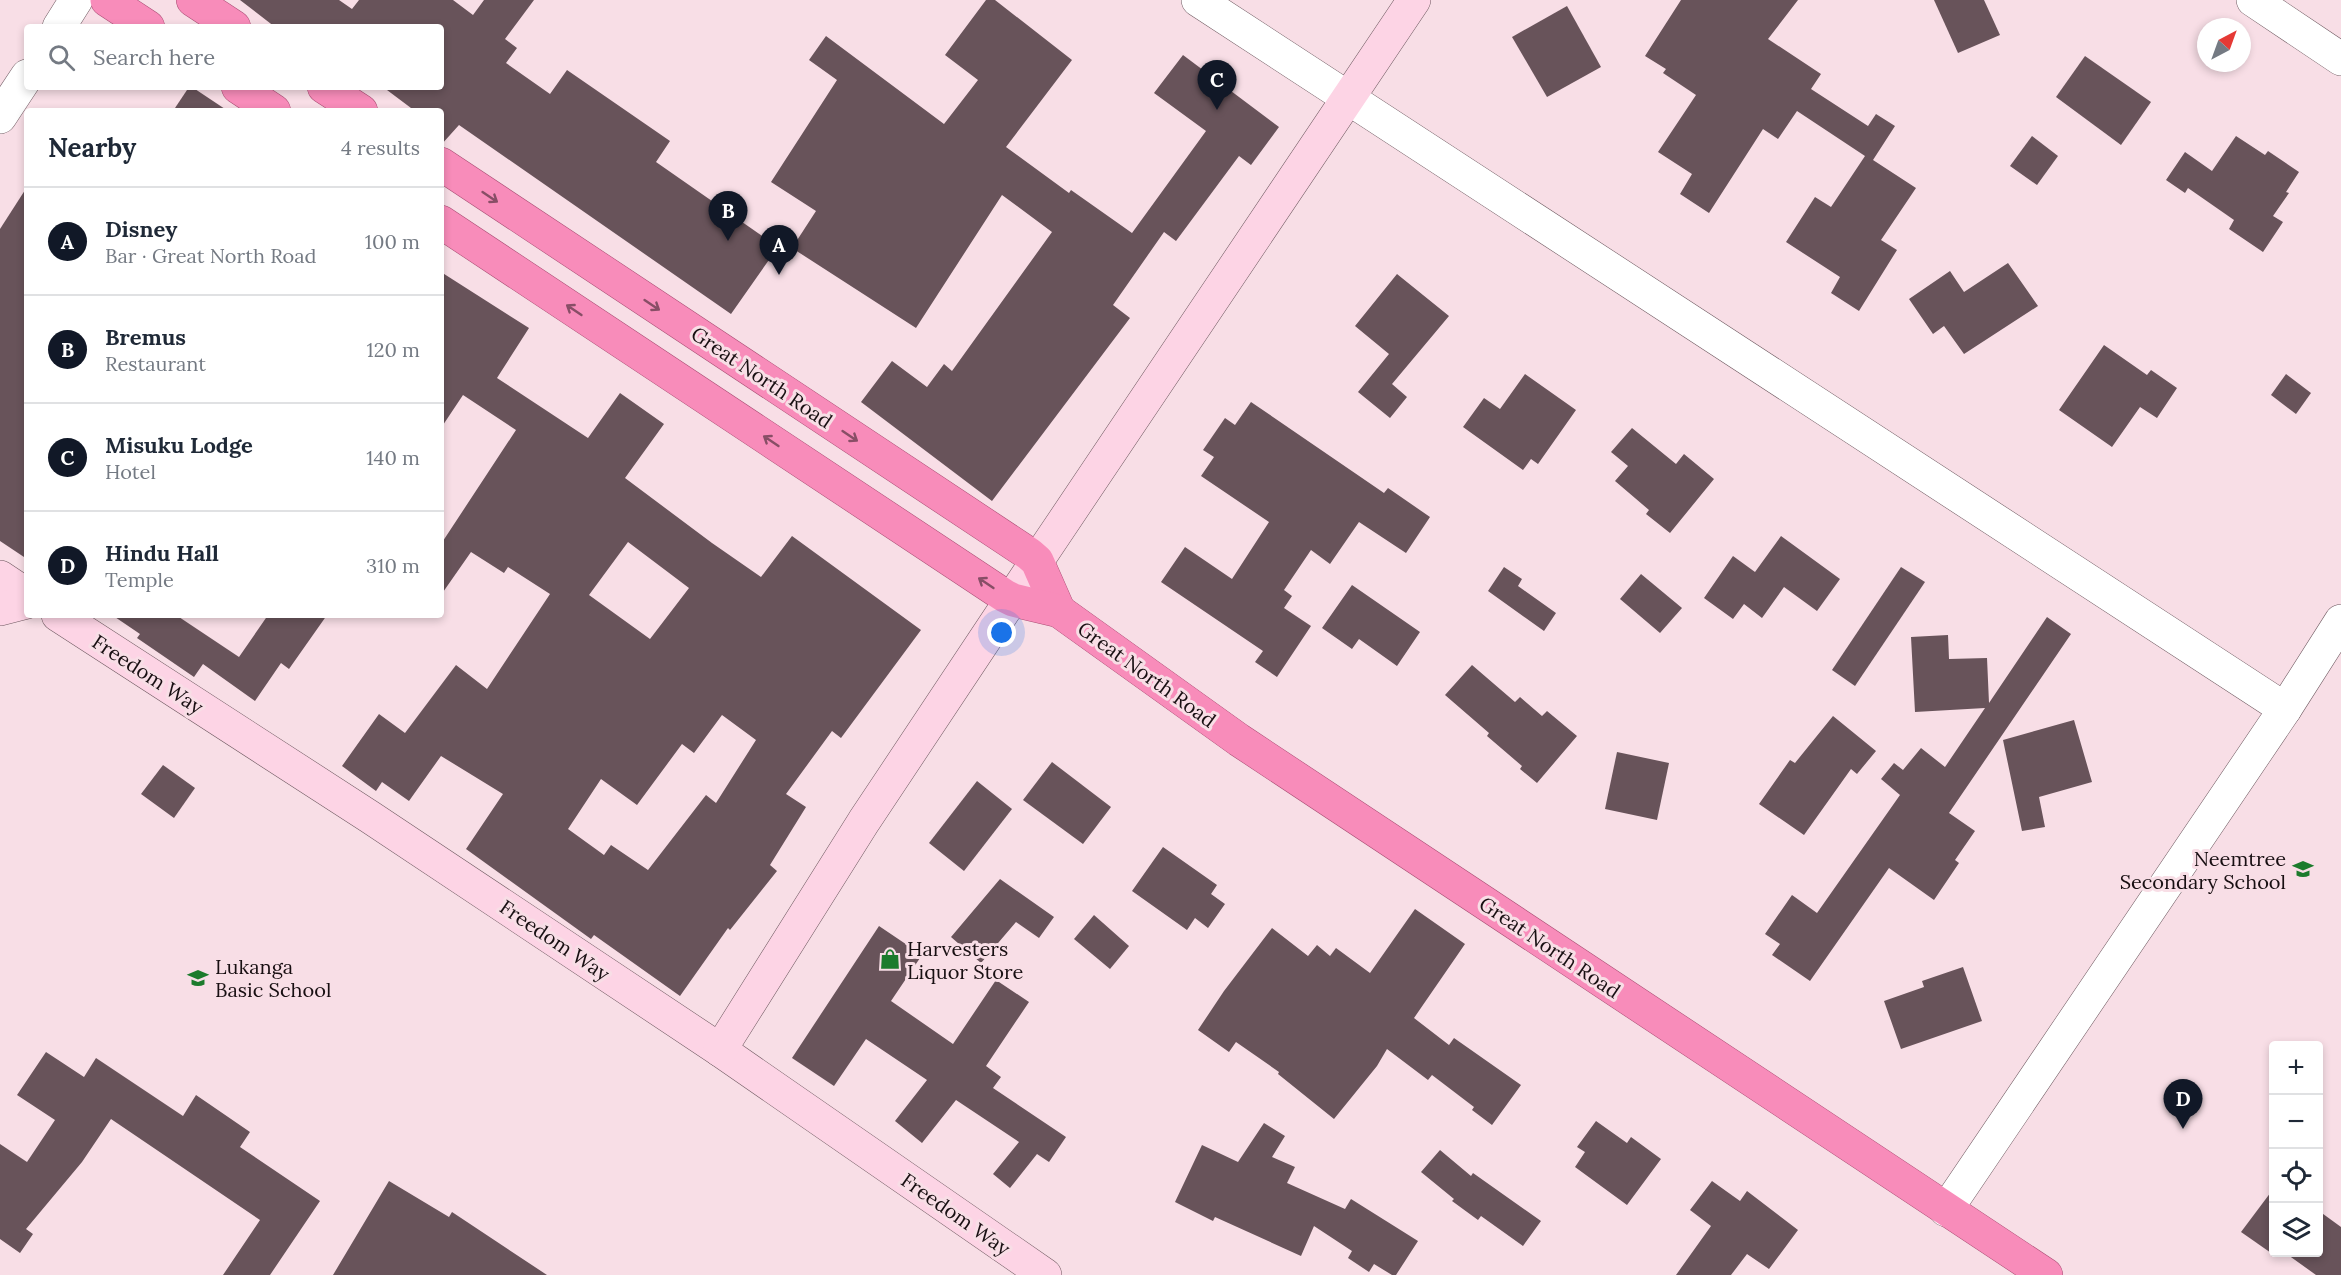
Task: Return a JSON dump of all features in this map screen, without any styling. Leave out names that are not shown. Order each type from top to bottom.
[{"type":"highway","points":[[107,0],[143,24]]},
{"type":"highway","points":[[193,0],[229,24]]},
{"type":"highway","points":[[242,90],[270,108]]},
{"type":"highway","points":[[328,90],[356,108]]},
{"type":"highway","name":"Great North Road","points":[[444,166],[1037,561],[1059,611]]},
{"type":"highway","name":"Great North Road","points":[[444,224],[1013,600],[1059,611],[1239,740],[2046,1275]]},
{"type":"main road","points":[[720,1050],[864,821],[1414,0]]},
{"type":"main road","points":[[0,577],[24,593]]},
{"type":"main road","points":[[0,609],[24,603]]},
{"type":"main road","name":"Freedom Way","points":[[63,618],[351,805],[720,1050],[1045,1275]]},
{"type":"street","points":[[61,24],[76,0]]},
{"type":"street","points":[[1198,0],[2284,709]]},
{"type":"street","points":[[2253,0],[2341,59]]},
{"type":"street","points":[[0,117],[24,81]]},
{"type":"street","points":[[1946,1210],[2341,621]]},
{"type":"building","points":[[240,0],[339,0],[352,9],[359,0],[453,0],[473,15],[484,0],[534,0],[505,39],[517,48],[506,63],[550,94],[567,70],[670,141],[656,162],[778,247],[731,314],[459,125],[444,142],[444,108],[411,108],[387,90],[444,90],[444,24],[271,24]]},
{"type":"building","points":[[986,0],[995,0],[1072,60],[1006,147],[1069,193],[1071,190],[1132,233],[1206,131],[1154,93],[1183,55],[1279,127],[1251,165],[1239,156],[1176,241],[1164,232],[1113,305],[1130,318],[992,501],[861,402],[892,361],[927,387],[944,364],[952,371],[1052,232],[1002,195],[916,328],[792,248],[816,211],[771,182],[837,80],[809,60],[826,36],[944,124],[978,80],[945,55]]},
{"type":"building","points":[[1681,0],[1798,0],[1768,39],[1821,74],[1811,89],[1868,126],[1876,114],[1895,126],[1873,160],[1916,188],[1881,240],[1897,250],[1859,311],[1831,293],[1840,277],[1786,242],[1815,197],[1831,207],[1865,156],[1797,111],[1778,139],[1763,129],[1709,213],[1680,194],[1692,174],[1658,152],[1696,95],[1663,73],[1666,69],[1645,56]]},
{"type":"building","points":[[1934,0],[1984,0],[2000,35],[1958,53]]},
{"type":"building","points":[[1567,6],[1601,67],[1547,97],[1512,37]]},
{"type":"building","points":[[2085,56],[2151,102],[2121,145],[2056,97]]},
{"type":"building","points":[[187,90],[196,90],[224,108],[175,108]]},
{"type":"building","points":[[2032,136],[2058,156],[2037,185],[2010,166]]},
{"type":"building","points":[[2236,136],[2265,155],[2268,151],[2299,172],[2286,192],[2289,193],[2273,216],[2283,222],[2263,252],[2229,229],[2234,220],[2188,188],[2185,193],[2166,180],[2185,152],[2212,171]]},
{"type":"building","points":[[24,192],[24,557],[0,541],[0,229]]},
{"type":"building","points":[[2008,263],[2038,306],[1964,354],[1944,326],[1933,334],[1909,299],[1950,271],[1964,292]]},
{"type":"building","points":[[444,274],[529,328],[497,378],[588,438],[620,393],[664,424],[625,478],[712,543],[761,577],[792,536],[921,630],[841,738],[832,731],[786,794],[806,807],[770,865],[777,871],[730,930],[728,928],[680,996],[594,935],[591,939],[466,849],[503,794],[441,756],[409,801],[382,782],[376,791],[342,766],[379,714],[405,733],[456,665],[487,689],[550,594],[508,567],[504,573],[471,552],[444,591],[444,539],[516,430],[463,395],[444,424]],"holes":[[[628,542],[689,588],[650,639],[589,595]],[[722,715],[756,740],[716,803],[706,795],[648,870],[611,845],[604,855],[568,829],[601,779],[637,805],[682,744],[694,753]]]},
{"type":"building","points":[[1397,274],[1449,316],[1392,384],[1407,397],[1390,418],[1358,392],[1389,354],[1355,326]]},
{"type":"building","points":[[2104,345],[2147,375],[2151,370],[2177,388],[2157,418],[2140,407],[2112,447],[2059,410]]},
{"type":"building","points":[[1525,374],[1576,410],[1538,464],[1531,459],[1523,470],[1463,427],[1484,398],[1500,409]]},
{"type":"building","points":[[2286,374],[2311,393],[2296,414],[2271,395]]},
{"type":"building","points":[[1251,402],[1384,493],[1388,488],[1430,517],[1406,553],[1359,522],[1330,564],[1311,550],[1284,590],[1292,596],[1284,608],[1311,626],[1277,677],[1255,662],[1263,651],[1161,582],[1185,547],[1232,579],[1269,522],[1201,476],[1214,457],[1203,450],[1225,418],[1235,425]]},
{"type":"building","points":[[1632,428],[1676,464],[1684,454],[1714,479],[1670,533],[1646,514],[1649,510],[1615,481],[1628,466],[1611,452]]},
{"type":"building","points":[[1781,536],[1840,579],[1817,611],[1784,587],[1762,618],[1744,604],[1733,619],[1704,598],[1733,556],[1755,572]]},
{"type":"building","points":[[1504,567],[1522,579],[1518,586],[1556,613],[1544,631],[1488,591]]},
{"type":"building","points":[[1901,567],[1925,582],[1855,686],[1832,670]]},
{"type":"building","points":[[1641,574],[1682,608],[1660,633],[1620,599]]},
{"type":"building","points":[[1352,585],[1420,632],[1397,666],[1359,639],[1352,649],[1322,628]]},
{"type":"building","points":[[2047,617],[2071,634],[1949,813],[1975,831],[1955,860],[1959,863],[1934,900],[1889,868],[1810,981],[1772,955],[1780,944],[1765,934],[1792,895],[1817,913],[1900,795],[1881,779],[1894,763],[1903,770],[1921,748],[1945,767],[1985,708],[1915,712],[1911,637],[1948,635],[1949,659],[1987,658],[1989,703]]},
{"type":"building","points":[[116,618],[180,618],[239,657],[266,618],[325,618],[289,669],[281,663],[255,701],[203,664],[194,677],[137,638],[140,634]]},
{"type":"building","points":[[1472,665],[1515,702],[1520,697],[1542,716],[1547,711],[1577,736],[1537,783],[1520,769],[1522,766],[1487,736],[1489,733],[1445,695]]},
{"type":"building","points":[[1833,716],[1876,751],[1857,774],[1851,769],[1804,835],[1759,804],[1790,760],[1795,763]]},
{"type":"building","points":[[2074,720],[2092,782],[2039,797],[2045,827],[2022,831],[2003,740]]},
{"type":"building","points":[[1617,752],[1669,763],[1657,820],[1605,809]]},
{"type":"building","points":[[1052,762],[1111,807],[1083,844],[1023,800]]},
{"type":"building","points":[[163,765],[195,788],[174,818],[141,794]]},
{"type":"building","points":[[977,781],[1012,809],[964,871],[929,843]]},
{"type":"building","points":[[1163,847],[1217,885],[1211,894],[1225,904],[1208,928],[1195,918],[1187,930],[1132,891]]},
{"type":"building","points":[[1000,879],[1054,917],[1039,938],[1016,922],[981,963],[951,937]]},
{"type":"building","points":[[1415,909],[1465,944],[1414,1018],[1449,1045],[1454,1038],[1521,1085],[1492,1125],[1472,1110],[1474,1107],[1432,1075],[1428,1080],[1387,1049],[1377,1066],[1334,1119],[1278,1074],[1279,1072],[1236,1042],[1229,1052],[1198,1030],[1224,991],[1272,928],[1308,956],[1317,945],[1330,956],[1336,948],[1370,973]]},
{"type":"building","points":[[1094,915],[1129,946],[1110,969],[1074,939]]},
{"type":"building","points":[[879,926],[922,955],[891,1001],[953,1044],[996,980],[1029,1002],[986,1066],[1001,1077],[993,1088],[1066,1137],[1049,1162],[1037,1154],[1010,1188],[993,1174],[1019,1142],[956,1100],[922,1143],[895,1121],[927,1080],[866,1039],[834,1086],[792,1058]]},
{"type":"building","points":[[1963,967],[1982,1021],[1901,1049],[1884,1001],[1924,987],[1922,981]]},
{"type":"building","points":[[46,1052],[84,1077],[96,1058],[183,1116],[196,1095],[250,1132],[240,1147],[320,1201],[270,1275],[223,1275],[260,1220],[111,1119],[82,1162],[26,1229],[33,1234],[20,1253],[0,1239],[0,1144],[27,1162],[55,1120],[17,1095]]},
{"type":"building","points":[[1596,1121],[1627,1143],[1631,1137],[1661,1159],[1627,1205],[1575,1167],[1585,1152],[1577,1147]]},
{"type":"building","points":[[1264,1123],[1285,1136],[1272,1157],[1295,1167],[1287,1183],[1345,1209],[1351,1199],[1418,1241],[1396,1275],[1374,1264],[1369,1272],[1348,1258],[1352,1251],[1314,1226],[1301,1256],[1215,1217],[1213,1221],[1175,1202],[1202,1145],[1238,1162]]},
{"type":"building","points":[[1440,1150],[1471,1176],[1473,1173],[1541,1221],[1523,1246],[1481,1216],[1478,1220],[1452,1201],[1454,1199],[1421,1172]]},
{"type":"building","points":[[389,1181],[449,1217],[452,1212],[547,1275],[333,1275]]},
{"type":"building","points":[[1712,1181],[1740,1201],[1747,1191],[1798,1230],[1769,1269],[1747,1254],[1731,1275],[1676,1275],[1711,1226],[1690,1210]]},
{"type":"building","points":[[2269,1195],[2269,1252],[2241,1232]]},
{"type":"building","points":[[2323,1214],[2341,1227],[2341,1275],[2316,1275],[2291,1257],[2323,1257]]},
{"type":"place","name":"Misuku Lodge","points":[[1217,110]]},
{"type":"place","name":"Bremus","points":[[728,241]]},
{"type":"place","name":"Disney","points":[[779,275]]},
{"type":"place","name":"Neemtree Secondary School","points":[[2303,869]]},
{"type":"place","name":"Harvesters Liquor Store","points":[[890,959]]},
{"type":"place","name":"Lukanga Basic School","points":[[198,978]]},
{"type":"place","name":"Hindu Hall","points":[[2183,1129]]}]
